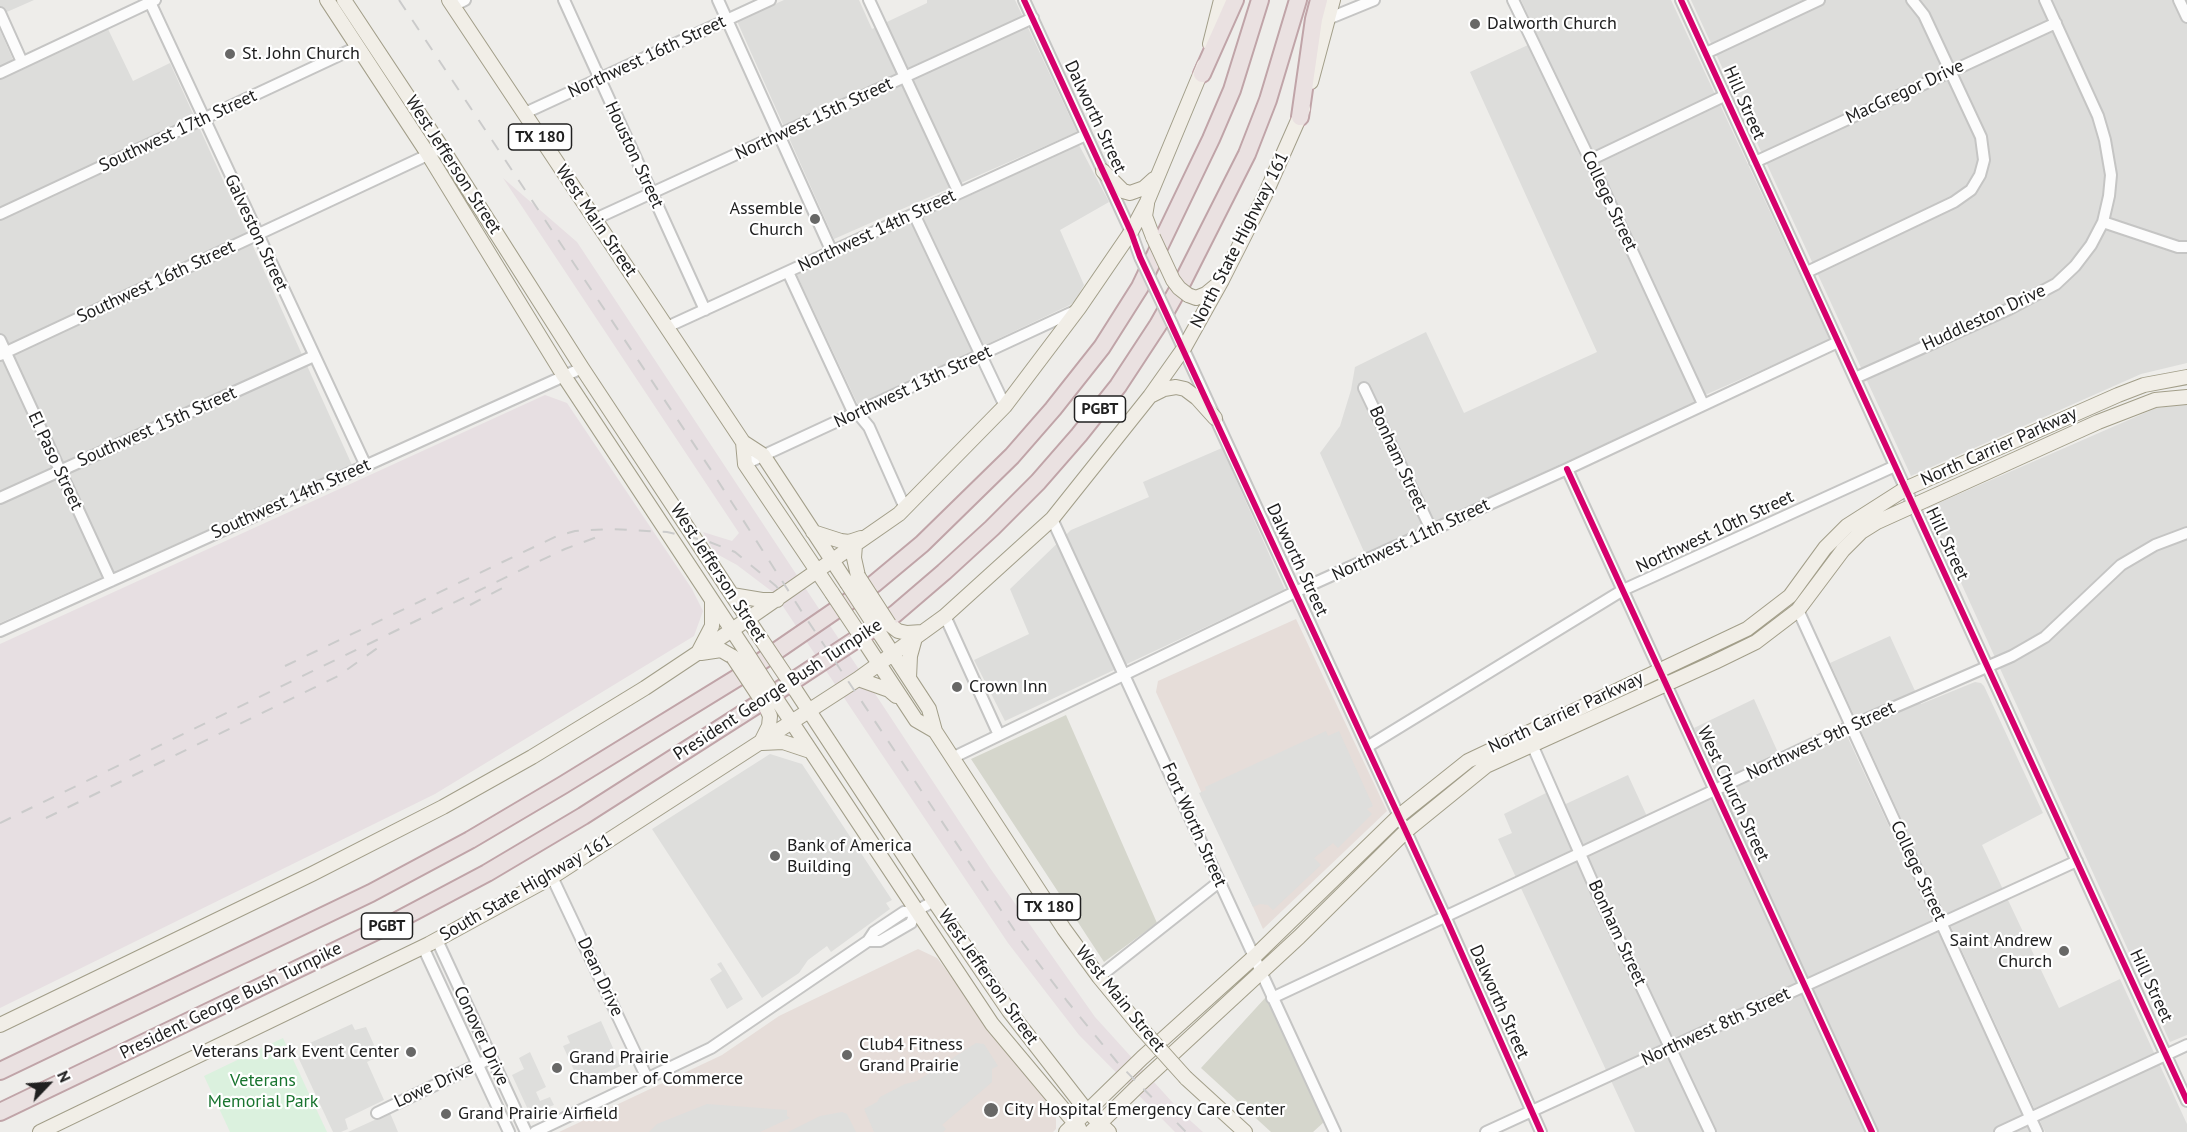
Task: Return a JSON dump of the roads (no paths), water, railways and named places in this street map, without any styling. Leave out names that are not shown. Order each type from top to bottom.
[{"type":"highway","points":[[1202,74],[1235,0]]},
{"type":"highway","name":"President George Bush Turnpike","points":[[0,1071],[361,898],[470,840],[746,672],[874,584],[922,544],[1012,456],[1053,409],[1102,347],[1140,287],[1202,159],[1232,90],[1260,0]]},
{"type":"highway","name":"President George Bush Turnpike","points":[[0,1112],[387,926],[487,873],[583,816],[895,614],[944,572],[1030,490],[1079,435],[1118,386],[1158,325],[1184,279],[1247,154],[1268,100],[1298,0]]},
{"type":"highway","points":[[1300,117],[1314,19],[1319,0]]},
{"type":"main road","name":"West Jefferson Street","points":[[327,0],[428,154],[564,376],[732,630],[739,653],[772,703],[791,722],[811,751],[992,1024],[1074,1129]]},
{"type":"main road","name":"West Jefferson Street","points":[[344,0],[442,147],[582,368],[934,901],[1009,1011],[1100,1129]]},
{"type":"main road","points":[[1221,0],[1202,74],[1159,172],[1145,216],[1173,280],[1179,288],[1196,298],[1206,294],[1222,280]]},
{"type":"main road","name":"North State Highway 161","points":[[894,654],[945,616],[1052,519],[1150,396],[1184,348],[1265,195],[1300,117],[1330,18],[1333,0]]},
{"type":"main road","name":"West Main Street","points":[[456,2],[525,113],[743,442],[763,455],[832,561],[852,579],[884,627],[894,654],[930,709],[935,731],[1064,929],[1099,977],[1141,1028],[1186,1078],[1245,1132]]},
{"type":"main road","points":[[1103,171],[1123,191],[1130,193],[1150,185],[1159,172]]},
{"type":"main road","points":[[0,1025],[312,874],[443,807],[532,757],[698,653],[868,536],[905,508],[1005,406],[1079,308],[1131,232],[1148,202]]},
{"type":"main road","name":"North Carrier Parkway","points":[[1074,1129],[1086,1110],[1254,957],[1399,816],[1468,761],[1747,629],[1790,596],[1825,548],[1847,526],[1905,489],[2127,391],[2144,385],[2187,377]]},
{"type":"main road","points":[[1150,396],[1164,389],[1176,387],[1185,389],[1197,398],[1215,418]]},
{"type":"main road","name":"North Carrier Parkway","points":[[1100,1129],[1155,1070],[1261,973],[1406,831],[1486,766],[1756,642],[1798,610],[1843,550],[1861,532],[1877,522],[2155,400],[2187,397]]},
{"type":"main road","name":"West Main Street","points":[[743,442],[745,464],[916,720],[935,731]]},
{"type":"main road","points":[[813,532],[830,539],[849,542],[868,536]]},
{"type":"main road","points":[[852,579],[855,545]]},
{"type":"main road","points":[[732,595],[777,600]]},
{"type":"main road","points":[[698,653],[712,626],[712,600]]},
{"type":"main road","points":[[884,627],[918,635],[910,656],[909,678]]},
{"type":"main road","points":[[698,653],[721,650],[739,653]]},
{"type":"main road","name":"South State Highway 161","points":[[40,1132],[423,947],[552,877],[894,654]]},
{"type":"main road","points":[[858,679],[889,690],[905,703]]},
{"type":"main road","points":[[759,743],[769,726],[772,703]]},
{"type":"main road","points":[[759,743],[783,742],[811,751]]},
{"type":"street","name":"Houston Street","points":[[564,0],[705,310]]},
{"type":"street","points":[[718,0],[832,252]]},
{"type":"street","name":"Northwest 16th Street","points":[[525,113],[770,0]]},
{"type":"street","points":[[869,0],[959,193]]},
{"type":"street","name":"Dalworth Street","points":[[1024,0],[1131,232],[1140,257],[1406,831],[1541,1132]]},
{"type":"street","points":[[1330,18],[1374,0]]},
{"type":"street","name":"College Street","points":[[1513,0],[1703,404]]},
{"type":"street","name":"Hill Street","points":[[1681,0],[2187,1101]]},
{"type":"street","points":[[1706,53],[1819,0]]},
{"type":"street","points":[[1807,272],[1954,202],[1971,190],[1980,175],[1984,160],[1983,145],[1924,15],[1912,0]]},
{"type":"street","name":"Huddleston Drive","points":[[1855,378],[2009,309],[2056,284],[2091,245],[2103,222],[2111,176],[2107,149],[2098,116],[2045,0]]},
{"type":"street","points":[[2179,0],[2187,17]]},
{"type":"street","points":[[0,72],[151,1]]},
{"type":"street","name":"Galveston Street","points":[[151,1],[257,235],[366,466]]},
{"type":"street","points":[[0,13],[22,62]]},
{"type":"street","name":"Northwest 15th Street","points":[[595,219],[1033,18]]},
{"type":"street","name":"MacGregor Drive","points":[[1755,162],[2056,23]]},
{"type":"street","name":"Southwest 17th Street","points":[[0,214],[357,47]]},
{"type":"street","points":[[1590,160],[1724,96]]},
{"type":"street","name":"Northwest 14th Street","points":[[667,327],[1086,135]]},
{"type":"street","name":"Southwest 16th Street","points":[[3,354],[442,147]]},
{"type":"street","points":[[914,214],[1005,406]]},
{"type":"street","points":[[2103,222],[2178,248],[2187,247]]},
{"type":"street","points":[[788,272],[854,414],[860,416],[869,427],[905,508]]},
{"type":"street","name":"Northwest 13th Street","points":[[745,464],[1079,308]]},
{"type":"street","name":"El Paso Street","points":[[0,340],[3,354],[111,581]]},
{"type":"street","name":"Northwest 11th Street","points":[[952,758],[1295,592],[1567,469],[1838,342]]},
{"type":"street","name":"Southwest 15th Street","points":[[0,498],[314,356]]},
{"type":"street","name":"Southwest 14th Street","points":[[0,631],[582,368]]},
{"type":"street","name":"Bonham Street","points":[[1365,388],[1431,530]]},
{"type":"street","name":"Northwest 10th Street","points":[[1367,747],[1623,590],[1895,465]]},
{"type":"street","name":"West Church Street","points":[[1567,469],[1872,1132]]},
{"type":"street","name":"Fort Worth Street","points":[[1052,519],[1335,1132]]},
{"type":"street","name":"Northwest 9th Street","points":[[1272,998],[1851,726],[2012,656],[2045,637],[2121,565],[2155,545],[2187,533]]},
{"type":"street","name":"College Street","points":[[1798,610],[2037,1132]]},
{"type":"street","points":[[945,616],[999,735]]},
{"type":"street","name":"Bonham Street","points":[[1527,732],[1580,853],[1710,1132]]},
{"type":"street","name":"Northwest 8th Street","points":[[1486,1132],[2077,861]]},
{"type":"street","name":"Dean Drive","points":[[552,877],[647,1078]]},
{"type":"street","points":[[1099,977],[1219,882]]},
{"type":"street","points":[[535,1132],[711,1048],[868,941],[880,941],[911,923],[916,912],[934,901]]},
{"type":"street","name":"Conover Drive","points":[[437,940],[526,1132]]},
{"type":"street","name":"Conover Drive","points":[[423,947],[509,1132]]},
{"type":"street","points":[[2000,1132],[2187,1045]]},
{"type":"street","name":"Lowe Drive","points":[[377,1113],[492,1058]]},
{"type":"railway","points":[[399,0],[1023,943],[1117,1062],[1186,1132]]},
{"type":"railway","points":[[285,666],[557,536],[575,531],[611,529],[667,532],[707,541],[735,552],[776,586],[784,596]]},
{"type":"railway","points":[[0,823],[527,567],[605,534]]},
{"type":"railway","points":[[470,605],[510,584]]},
{"type":"railway","points":[[46,818],[338,676],[379,647]]},
{"type":"place","name":"Dalworth Church","points":[[1475,24]]},
{"type":"place","name":"St. John Church","points":[[230,54]]},
{"type":"place","name":"Assemble Church","points":[[815,219]]},
{"type":"place","name":"Crown Inn","points":[[957,687]]},
{"type":"place","name":"Bank of America Building","points":[[775,856]]},
{"type":"place","name":"Saint Andrew Church","points":[[2064,951]]},
{"type":"place","name":"Veterans Park Event Center","points":[[411,1052]]},
{"type":"place","name":"Club4 Fitness Grand Prairie","points":[[847,1055]]},
{"type":"place","name":"Grand Prairie Chamber of Commerce","points":[[557,1068]]},
{"type":"place","name":"City Hospital Emergency Care Center","points":[[991,1110]]},
{"type":"place","name":"Grand Prairie Airfield","points":[[446,1114]]},
{"type":"park label","name":"Veterans Memorial Park","points":[[263,1091]]}]
